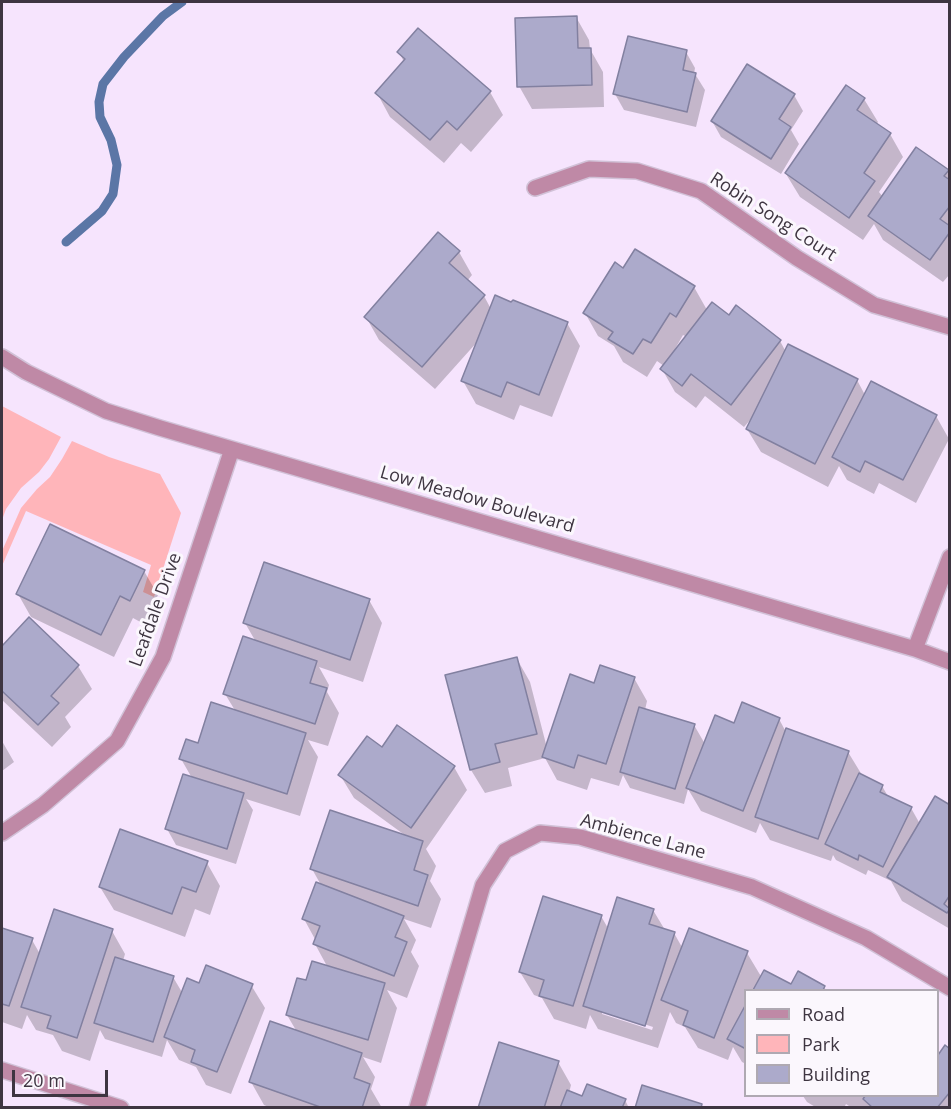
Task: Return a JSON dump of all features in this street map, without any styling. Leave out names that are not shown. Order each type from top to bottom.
[{"type":"street","name":"Robin Song Court","points":[[535,188],[589,169],[637,171],[701,191],[797,258],[874,305],[950,327]]},
{"type":"street","name":"Low Meadow Boulevard","points":[[2,357],[26,372],[106,411],[915,649],[950,662]]},
{"type":"street","name":"Leafdale Drive","points":[[2,833],[43,806],[117,741],[163,657],[232,449]]},
{"type":"street","points":[[915,649],[950,557]]},
{"type":"street","name":"Ambience Lane","points":[[417,1107],[483,885],[505,851],[540,833],[580,837],[752,887],[866,938],[950,988]]},
{"type":"street","points":[[2,1070],[121,1107]]},
{"type":"green space","points":[[2,406],[61,437],[49,459],[39,472],[21,488],[6,509],[2,520]]},
{"type":"green space","points":[[72,441],[109,457],[160,474],[181,513],[154,597],[143,592],[151,565],[26,511],[2,566],[2,551],[21,508],[50,477]]},
{"type":"building","points":[[577,16],[578,48],[591,48],[592,85],[517,87],[515,18]]},
{"type":"building","points":[[418,28],[491,91],[457,130],[447,121],[430,140],[375,93],[405,59],[397,52]]},
{"type":"building","points":[[628,36],[687,50],[683,70],[696,73],[687,112],[613,94]]},
{"type":"building","points":[[747,64],[795,94],[779,119],[791,127],[771,159],[711,121]]},
{"type":"building","points":[[846,85],[865,98],[857,110],[891,133],[864,173],[875,181],[849,218],[785,173]]},
{"type":"building","points":[[916,147],[949,170],[944,176],[950,180],[950,206],[940,219],[950,226],[950,232],[930,260],[868,216]]},
{"type":"building","points":[[438,232],[460,251],[449,263],[485,295],[422,367],[364,317]]},
{"type":"building","points":[[635,249],[695,286],[676,317],[670,313],[651,343],[643,339],[633,354],[608,339],[613,332],[583,313],[615,262],[623,268]]},
{"type":"building","points":[[495,295],[568,322],[539,395],[507,382],[501,397],[461,381]]},
{"type":"building","points":[[712,302],[729,315],[736,305],[781,340],[731,405],[691,374],[682,386],[660,369]]},
{"type":"building","points":[[788,344],[858,379],[815,464],[746,429]]},
{"type":"building","points":[[871,381],[937,415],[903,480],[865,461],[860,472],[832,457]]},
{"type":"building","points":[[50,524],[145,570],[130,601],[120,596],[101,635],[16,594]]},
{"type":"building","points":[[264,562],[370,599],[350,660],[243,623]]},
{"type":"building","points":[[29,617],[79,665],[51,696],[59,703],[38,725],[2,691],[2,646]]},
{"type":"building","points":[[243,636],[317,661],[310,683],[327,688],[315,724],[223,694]]},
{"type":"building","points":[[517,657],[537,734],[495,744],[500,762],[470,770],[445,675]]},
{"type":"building","points":[[600,665],[635,677],[606,764],[578,755],[574,768],[542,757],[570,674],[594,683]]},
{"type":"building","points":[[211,702],[306,733],[287,794],[179,759],[186,739],[198,743]]},
{"type":"building","points":[[742,702],[780,718],[743,811],[686,788],[715,715],[734,723]]},
{"type":"building","points":[[639,707],[695,724],[675,789],[620,772]]},
{"type":"building","points":[[397,725],[455,766],[411,828],[338,775],[367,736],[382,747]]},
{"type":"building","points":[[786,728],[849,751],[818,839],[755,817]]},
{"type":"building","points":[[859,773],[883,785],[880,792],[912,807],[883,867],[859,855],[858,860],[825,844]]},
{"type":"building","points":[[183,774],[244,793],[227,849],[165,829]]},
{"type":"building","points":[[935,796],[950,805],[950,895],[944,904],[950,909],[947,913],[887,877]]},
{"type":"building","points":[[330,810],[423,841],[414,870],[428,875],[418,906],[310,869]]},
{"type":"building","points":[[120,829],[208,861],[196,892],[182,887],[172,914],[99,887]]},
{"type":"building","points":[[316,882],[404,916],[395,937],[407,942],[394,976],[313,944],[320,926],[302,919]]},
{"type":"building","points":[[543,896],[602,915],[573,1006],[539,996],[544,980],[519,972]]},
{"type":"building","points":[[617,897],[654,909],[649,924],[675,932],[645,1026],[583,1006]]},
{"type":"building","points":[[54,909],[113,929],[77,1038],[47,1028],[51,1016],[21,1007]]},
{"type":"building","points":[[2,928],[33,938],[9,1006],[2,1004]]},
{"type":"building","points":[[689,928],[748,951],[714,1038],[683,1025],[688,1011],[661,1000]]},
{"type":"building","points":[[115,957],[174,976],[153,1042],[94,1023]]},
{"type":"building","points":[[312,961],[385,983],[368,1040],[286,1015],[297,978],[306,980]]},
{"type":"building","points":[[206,965],[253,984],[217,1072],[191,1062],[195,1050],[164,1037],[187,978],[199,983]]},
{"type":"building","points":[[764,970],[791,984],[798,971],[825,986],[824,989],[754,989]]},
{"type":"building","points":[[744,1008],[744,1048],[727,1039]]},
{"type":"building","points":[[270,1021],[362,1053],[354,1078],[370,1084],[362,1108],[323,1108],[249,1082]]},
{"type":"building","points":[[499,1042],[559,1061],[544,1108],[478,1108]]},
{"type":"building","points":[[945,1045],[950,1049],[950,1092],[937,1108],[873,1108],[863,1099],[864,1097],[939,1097],[939,1054]]},
{"type":"building","points":[[587,1084],[626,1099],[622,1108],[560,1108],[567,1090],[582,1096]]},
{"type":"building","points":[[642,1085],[702,1104],[701,1108],[635,1108]]},
{"type":"waterway","points":[[66,242],[102,211],[113,194],[117,165],[111,140],[100,117],[99,102],[103,84],[124,57],[163,16],[182,2]]}]
